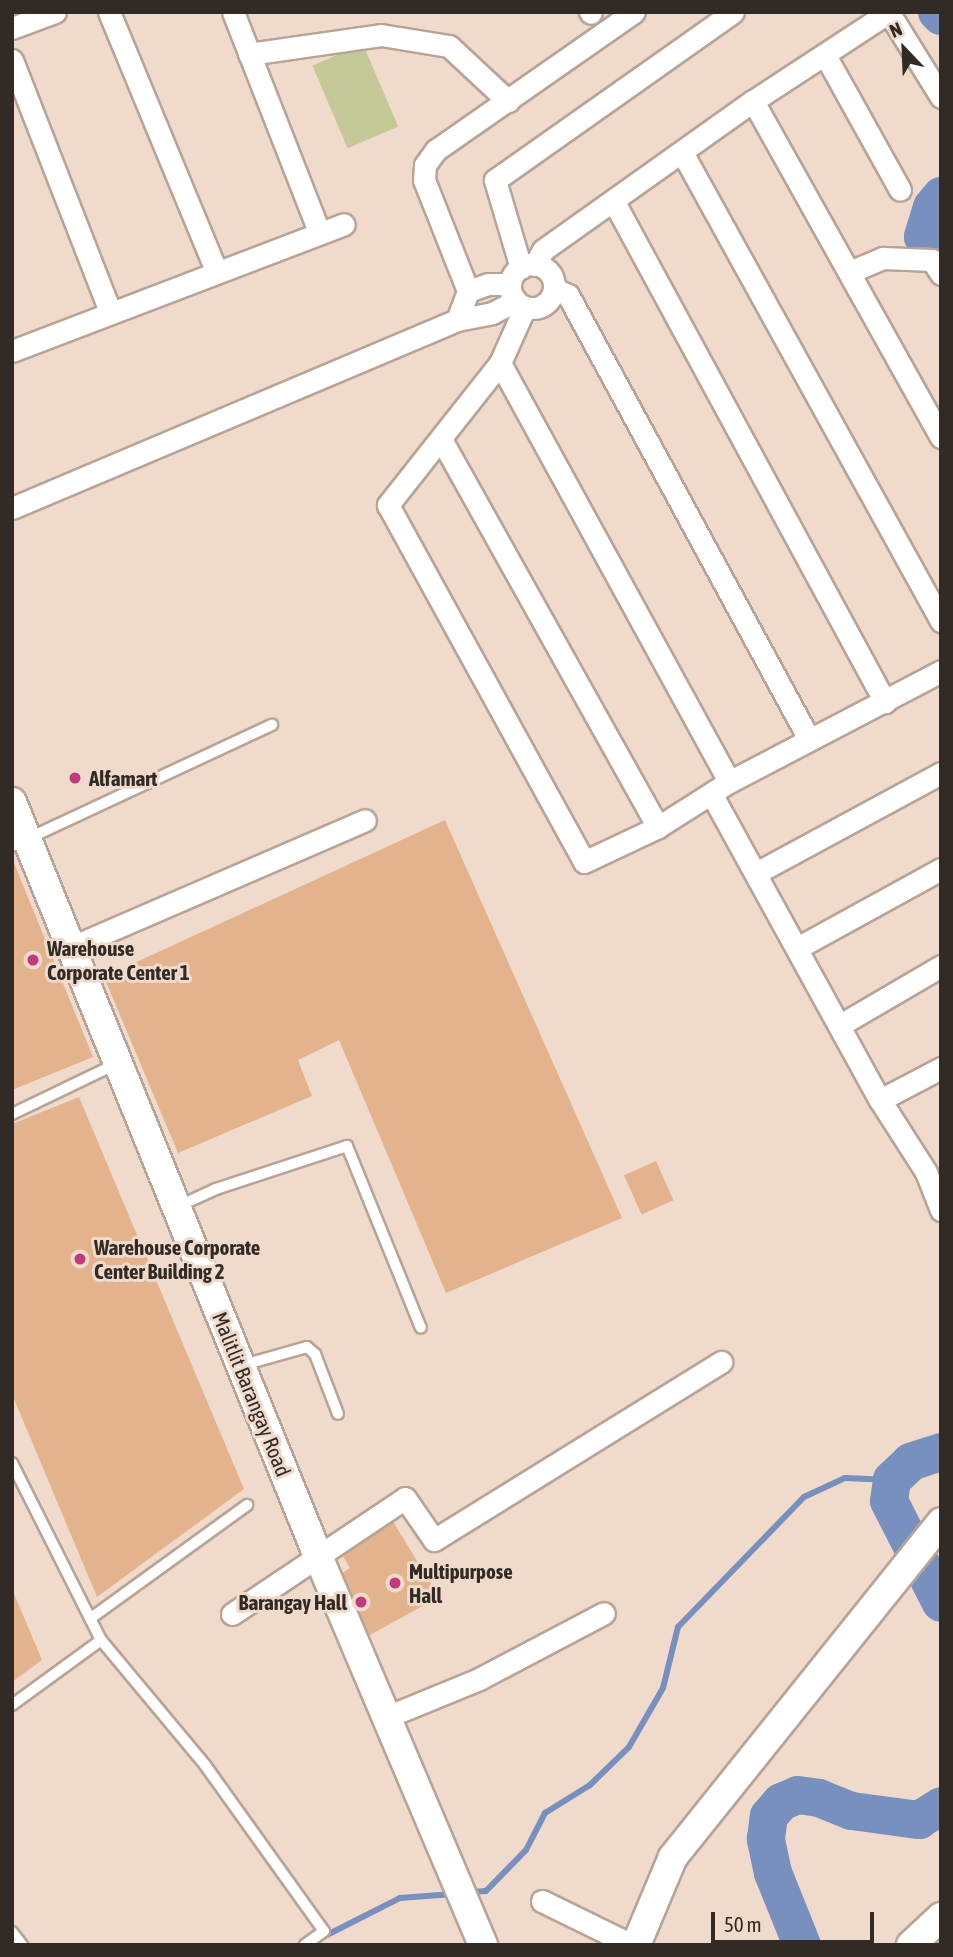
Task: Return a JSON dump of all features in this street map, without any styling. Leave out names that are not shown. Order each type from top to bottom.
[{"type":"street","points":[[12,29],[55,12]]},
{"type":"street","points":[[110,12],[217,273]]},
{"type":"street","points":[[233,12],[319,232]]},
{"type":"street","points":[[457,320],[468,291],[424,180],[425,165],[436,150],[634,12]]},
{"type":"street","points":[[733,12],[495,180],[521,285],[500,363],[388,505],[584,862],[658,827],[809,739],[941,671]]},
{"type":"street","points":[[12,508],[457,320],[492,313],[521,285],[543,250],[683,154],[753,101],[889,12],[941,97]]},
{"type":"street","points":[[249,54],[381,35],[450,46],[508,101]]},
{"type":"street","points":[[825,55],[900,190]]},
{"type":"street","points":[[12,60],[110,312]]},
{"type":"street","points":[[753,101],[852,271],[941,437]]},
{"type":"street","points":[[683,154],[941,621]]},
{"type":"street","points":[[614,202],[885,702]]},
{"type":"street","points":[[12,351],[344,224]]},
{"type":"street","points":[[852,271],[883,258],[932,260],[941,274]]},
{"type":"street","points":[[468,291],[488,284],[521,285],[550,273],[554,289],[547,303],[521,285]]},
{"type":"street","points":[[554,289],[568,295],[809,739]]},
{"type":"street","points":[[500,363],[721,789],[758,872],[880,1100],[933,1168],[941,1210]]},
{"type":"street","points":[[441,439],[658,827]]},
{"type":"street","points":[[758,872],[941,773]]},
{"type":"street","name":"Malitlit Barangay Road","points":[[12,802],[20,842],[72,947],[116,1064],[317,1556],[483,1945]]},
{"type":"street","points":[[72,947],[365,820]]},
{"type":"street","points":[[799,947],[941,869]]},
{"type":"street","points":[[840,1025],[941,966]]},
{"type":"street","points":[[880,1100],[941,1068]]},
{"type":"street","points":[[232,1614],[405,1498],[434,1540],[720,1362]]},
{"type":"street","points":[[541,1901],[634,1945],[673,1857],[935,1529]]},
{"type":"street","points":[[384,1718],[479,1679],[604,1613]]},
{"type":"street","points":[[911,1945],[941,1917]]},
{"type":"lane","points":[[20,842],[272,725]]},
{"type":"lane","points":[[12,1114],[116,1064]]},
{"type":"lane","points":[[176,1207],[216,1189],[347,1146],[421,1328]]},
{"type":"lane","points":[[240,1366],[307,1348],[315,1354],[338,1414]]},
{"type":"lane","points":[[12,1463],[102,1640],[205,1765],[324,1931],[305,1945]]},
{"type":"lane","points":[[91,1618],[247,1505]]},
{"type":"lane","points":[[12,1705],[102,1640]]},
{"type":"lane","points":[[12,1932],[22,1945]]},
{"type":"green space","points":[[363,44],[398,127],[348,148],[312,65]]},
{"type":"building","points":[[445,820],[622,1218],[446,1293],[339,1040],[298,1060],[312,1096],[178,1153],[104,977]]},
{"type":"building","name":"Warehouse Corporate Center 1","points":[[12,858],[93,1057],[12,1090]]},
{"type":"building","name":"Warehouse Corporate Center Building 2","points":[[79,1097],[244,1489],[97,1597],[12,1394],[12,1124]]},
{"type":"building","points":[[656,1161],[673,1200],[642,1215],[624,1175]]},
{"type":"building","name":"Multipurpose Hall","points":[[389,1515],[439,1597],[368,1636],[339,1575],[350,1568],[337,1546]]},
{"type":"building","points":[[12,1589],[42,1660],[12,1682]]},
{"type":"waterway","points":[[937,12],[941,16]]},
{"type":"waterway","points":[[941,196],[932,207],[923,237],[941,255]]},
{"type":"waterway","points":[[941,1452],[911,1462],[892,1480],[889,1501],[941,1603]]},
{"type":"waterway","points":[[471,1892],[486,1891],[526,1850],[545,1813],[590,1785],[629,1747],[663,1688],[678,1627],[804,1497],[845,1478],[892,1480]]},
{"type":"waterway","points":[[802,1945],[773,1873],[766,1839],[769,1816],[781,1802],[798,1795],[819,1798],[852,1811],[919,1820],[941,1806]]},
{"type":"waterway","points":[[323,1937],[400,1898],[453,1894]]},
{"type":"place","name":"Alfamart","points":[[75,778]]},
{"type":"place","name":"Warehouse Corporate Center 1","points":[[33,960]]},
{"type":"place","name":"Warehouse Corporate Center Building 2","points":[[80,1259]]},
{"type":"place","name":"Multipurpose Hall","points":[[395,1583]]},
{"type":"place","name":"Barangay Hall","points":[[361,1602]]}]
